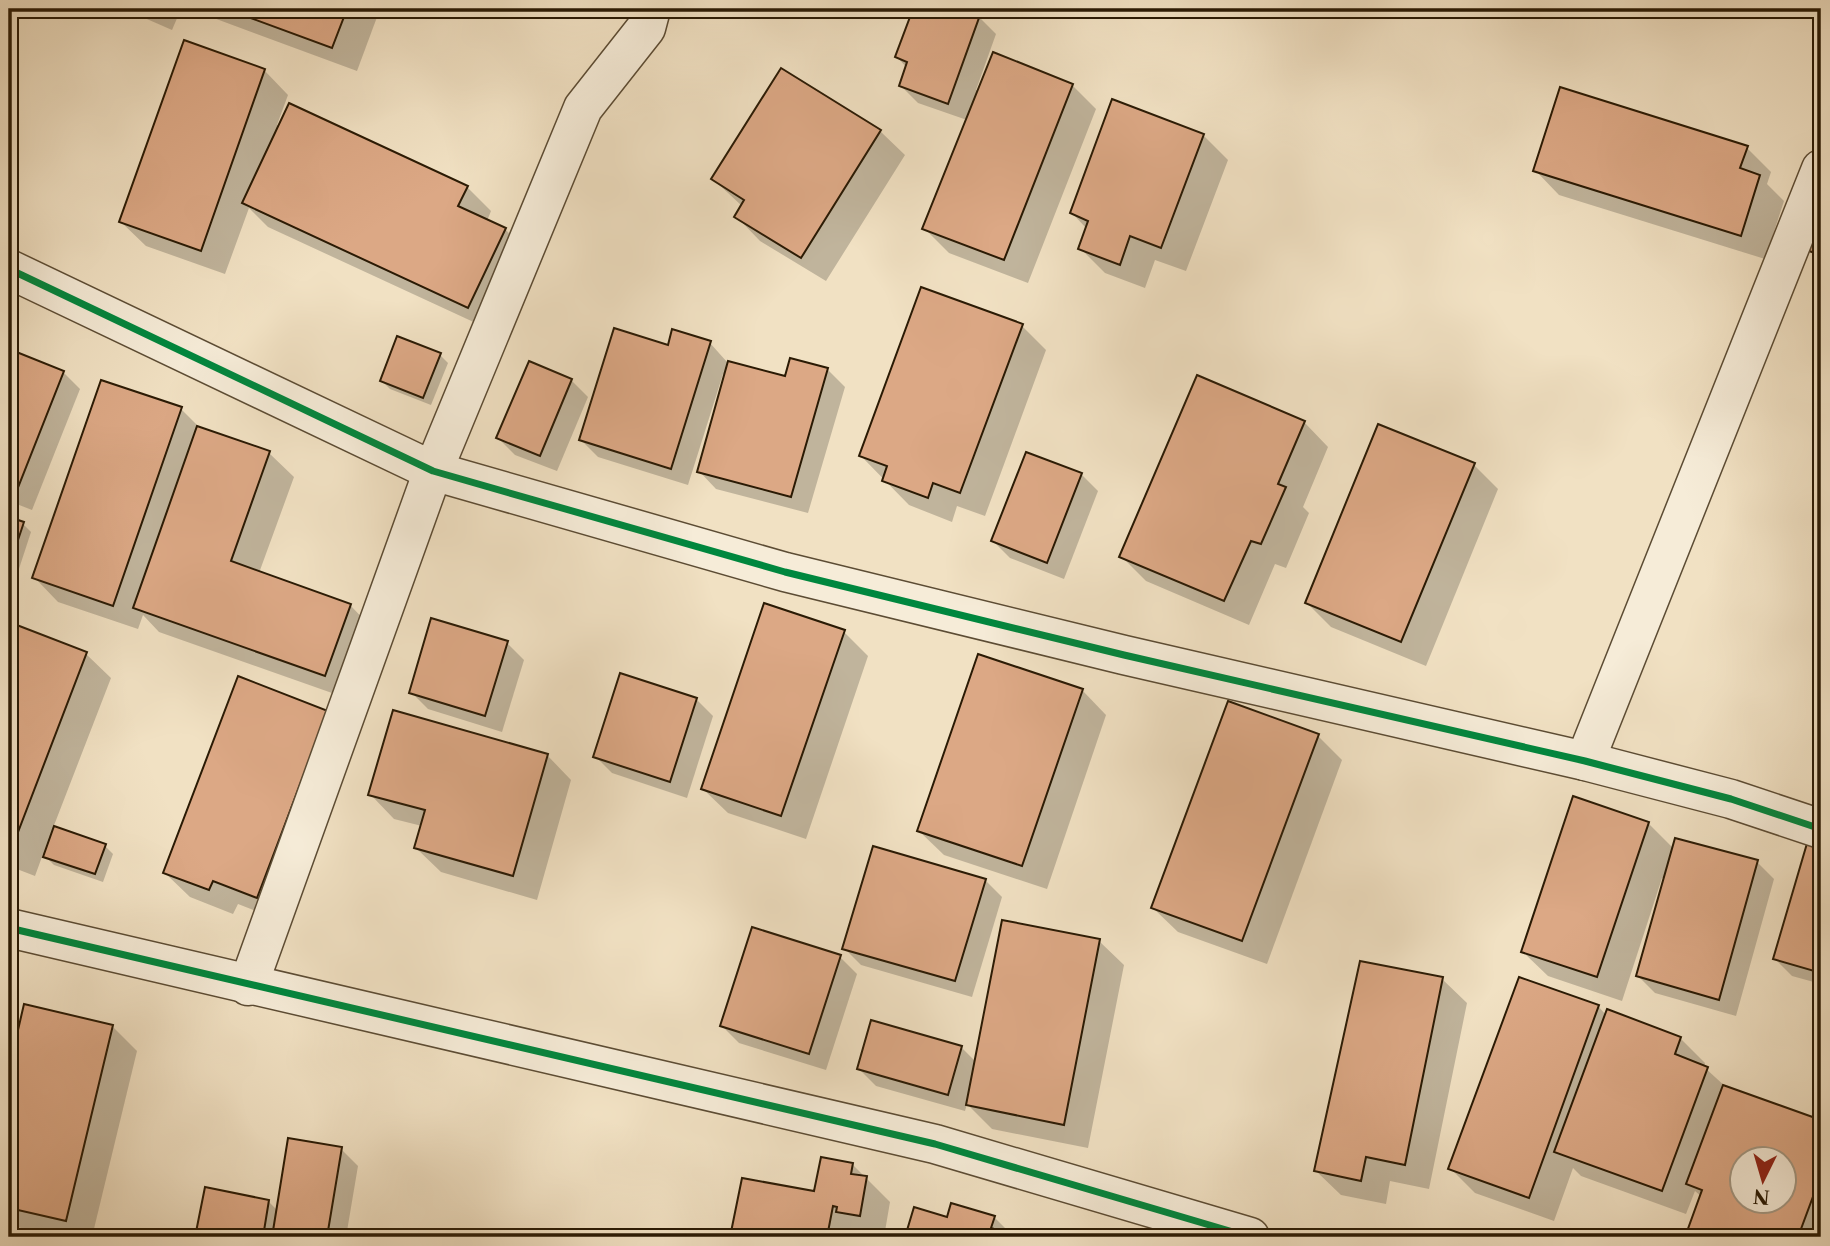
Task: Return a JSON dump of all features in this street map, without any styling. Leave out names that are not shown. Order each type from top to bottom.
[{"type":"street","points":[[248,986],[433,471],[583,108],[646,28],[651,9]]},
{"type":"street","points":[[1585,761],[1821,169]]},
{"type":"street","points":[[9,269],[433,471],[785,572],[1124,655],[1585,761],[1731,799],[1821,829]]},
{"type":"street","points":[[9,928],[248,986],[935,1144],[1250,1237]]},
{"type":"building","points":[[226,9],[347,9],[332,48]]},
{"type":"building","points":[[913,9],[925,13],[927,9],[962,9],[980,15],[948,104],[899,86],[907,62],[895,57]]},
{"type":"building","points":[[184,40],[265,69],[201,251],[119,222]]},
{"type":"building","points":[[993,52],[1073,84],[1004,260],[922,229]]},
{"type":"building","points":[[781,68],[881,130],[801,258],[734,217],[744,200],[711,179]]},
{"type":"building","points":[[1560,87],[1748,146],[1740,168],[1760,175],[1741,236],[1533,171]]},
{"type":"building","points":[[1112,99],[1204,134],[1161,248],[1130,236],[1120,265],[1078,249],[1088,221],[1070,213]]},
{"type":"building","points":[[289,103],[468,186],[458,206],[506,228],[468,308],[242,203]]},
{"type":"building","points":[[1821,208],[1821,255],[1809,251]]},
{"type":"building","points":[[921,287],[1023,324],[960,493],[933,483],[928,498],[882,481],[887,466],[859,456]]},
{"type":"building","points":[[614,328],[668,345],[672,329],[711,341],[671,469],[579,440]]},
{"type":"building","points":[[397,336],[441,353],[423,398],[380,381]]},
{"type":"building","points":[[9,349],[64,371],[15,495],[9,492]]},
{"type":"building","points":[[790,358],[828,368],[791,497],[697,472],[728,361],[785,376]]},
{"type":"building","points":[[529,361],[572,379],[540,456],[496,438]]},
{"type":"building","points":[[1197,375],[1305,421],[1278,484],[1286,487],[1261,544],[1251,541],[1224,601],[1119,557]]},
{"type":"building","points":[[101,380],[182,407],[113,606],[32,578]]},
{"type":"building","points":[[1378,424],[1475,463],[1401,642],[1305,603]]},
{"type":"building","points":[[197,426],[270,451],[231,561],[351,604],[325,676],[133,608]]},
{"type":"building","points":[[1026,452],[1082,473],[1047,563],[991,541]]},
{"type":"building","points":[[9,517],[24,522],[9,567]]},
{"type":"building","points":[[764,603],[845,630],[781,816],[701,789]]},
{"type":"building","points":[[431,618],[508,641],[485,716],[409,693]]},
{"type":"building","points":[[9,622],[87,652],[10,853],[9,852]]},
{"type":"building","points":[[978,654],[1083,689],[1022,866],[917,831]]},
{"type":"building","points":[[620,673],[697,698],[670,782],[593,757]]},
{"type":"building","points":[[238,676],[328,711],[257,898],[213,881],[209,890],[163,873]]},
{"type":"building","points":[[1228,701],[1319,734],[1242,941],[1151,908]]},
{"type":"building","points":[[393,710],[548,754],[513,876],[414,848],[425,810],[368,795]]},
{"type":"building","points":[[1573,796],[1649,822],[1597,977],[1521,952]]},
{"type":"building","points":[[54,826],[106,844],[95,874],[43,857]]},
{"type":"building","points":[[1675,838],[1758,860],[1719,1000],[1636,976]]},
{"type":"building","points":[[1808,840],[1821,844],[1821,973],[1773,959]]},
{"type":"building","points":[[873,846],[986,879],[955,981],[842,949]]},
{"type":"building","points":[[1002,920],[1100,939],[1064,1125],[966,1105]]},
{"type":"building","points":[[752,927],[841,955],[809,1054],[720,1026]]},
{"type":"building","points":[[1360,961],[1443,977],[1405,1165],[1366,1157],[1361,1181],[1314,1171]]},
{"type":"building","points":[[1519,977],[1599,1005],[1529,1198],[1448,1169]]},
{"type":"building","points":[[24,1004],[113,1025],[66,1221],[9,1208],[9,1069]]},
{"type":"building","points":[[1607,1009],[1681,1037],[1675,1054],[1708,1067],[1662,1191],[1554,1152]]},
{"type":"building","points":[[871,1020],[962,1046],[948,1095],[857,1069]]},
{"type":"building","points":[[1723,1085],[1821,1120],[1821,1175],[1798,1237],[1685,1237],[1702,1190],[1686,1184]]},
{"type":"building","points":[[288,1138],[342,1147],[327,1237],[272,1237]]},
{"type":"building","points":[[821,1157],[853,1163],[851,1174],[867,1176],[860,1216],[836,1212],[837,1207],[833,1206],[827,1237],[730,1237],[742,1178],[814,1191]]},
{"type":"building","points":[[205,1187],[269,1200],[263,1237],[195,1237]]},
{"type":"building","points":[[951,1203],[995,1216],[991,1228],[1006,1233],[1005,1237],[905,1237],[914,1207],[947,1217]]},
{"type":"cycle path","points":[[9,269],[433,471],[785,572],[1124,655],[1585,761],[1731,799],[1821,829]]},
{"type":"cycle path","points":[[9,928],[935,1144],[1250,1237]]}]
